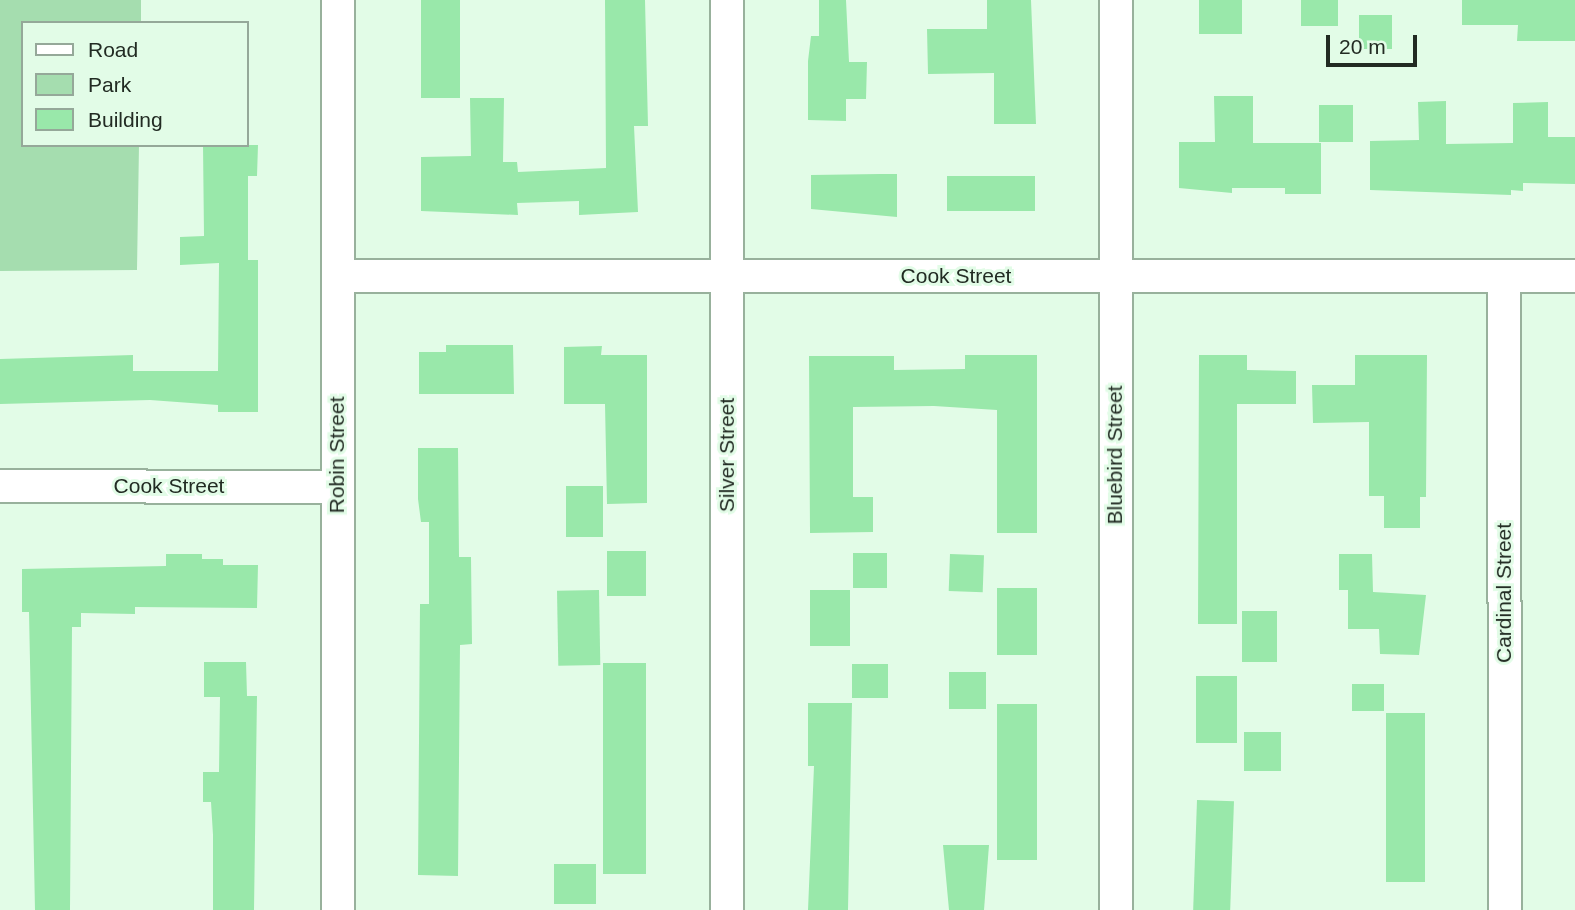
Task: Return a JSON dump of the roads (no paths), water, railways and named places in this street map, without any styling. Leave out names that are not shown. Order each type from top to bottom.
[{"type":"street","name":"Robin Street","points":[[338,0],[338,910]]},
{"type":"street","name":"Silver Street","points":[[727,0],[727,910]]},
{"type":"street","name":"Bluebird Street","points":[[1116,0],[1116,910]]},
{"type":"street","name":"Cook Street","points":[[338,276],[1575,276]]},
{"type":"street","name":"Cardinal Street","points":[[1504,276],[1505,910]]},
{"type":"street","name":"Cook Street","points":[[0,486],[337,487]]}]
